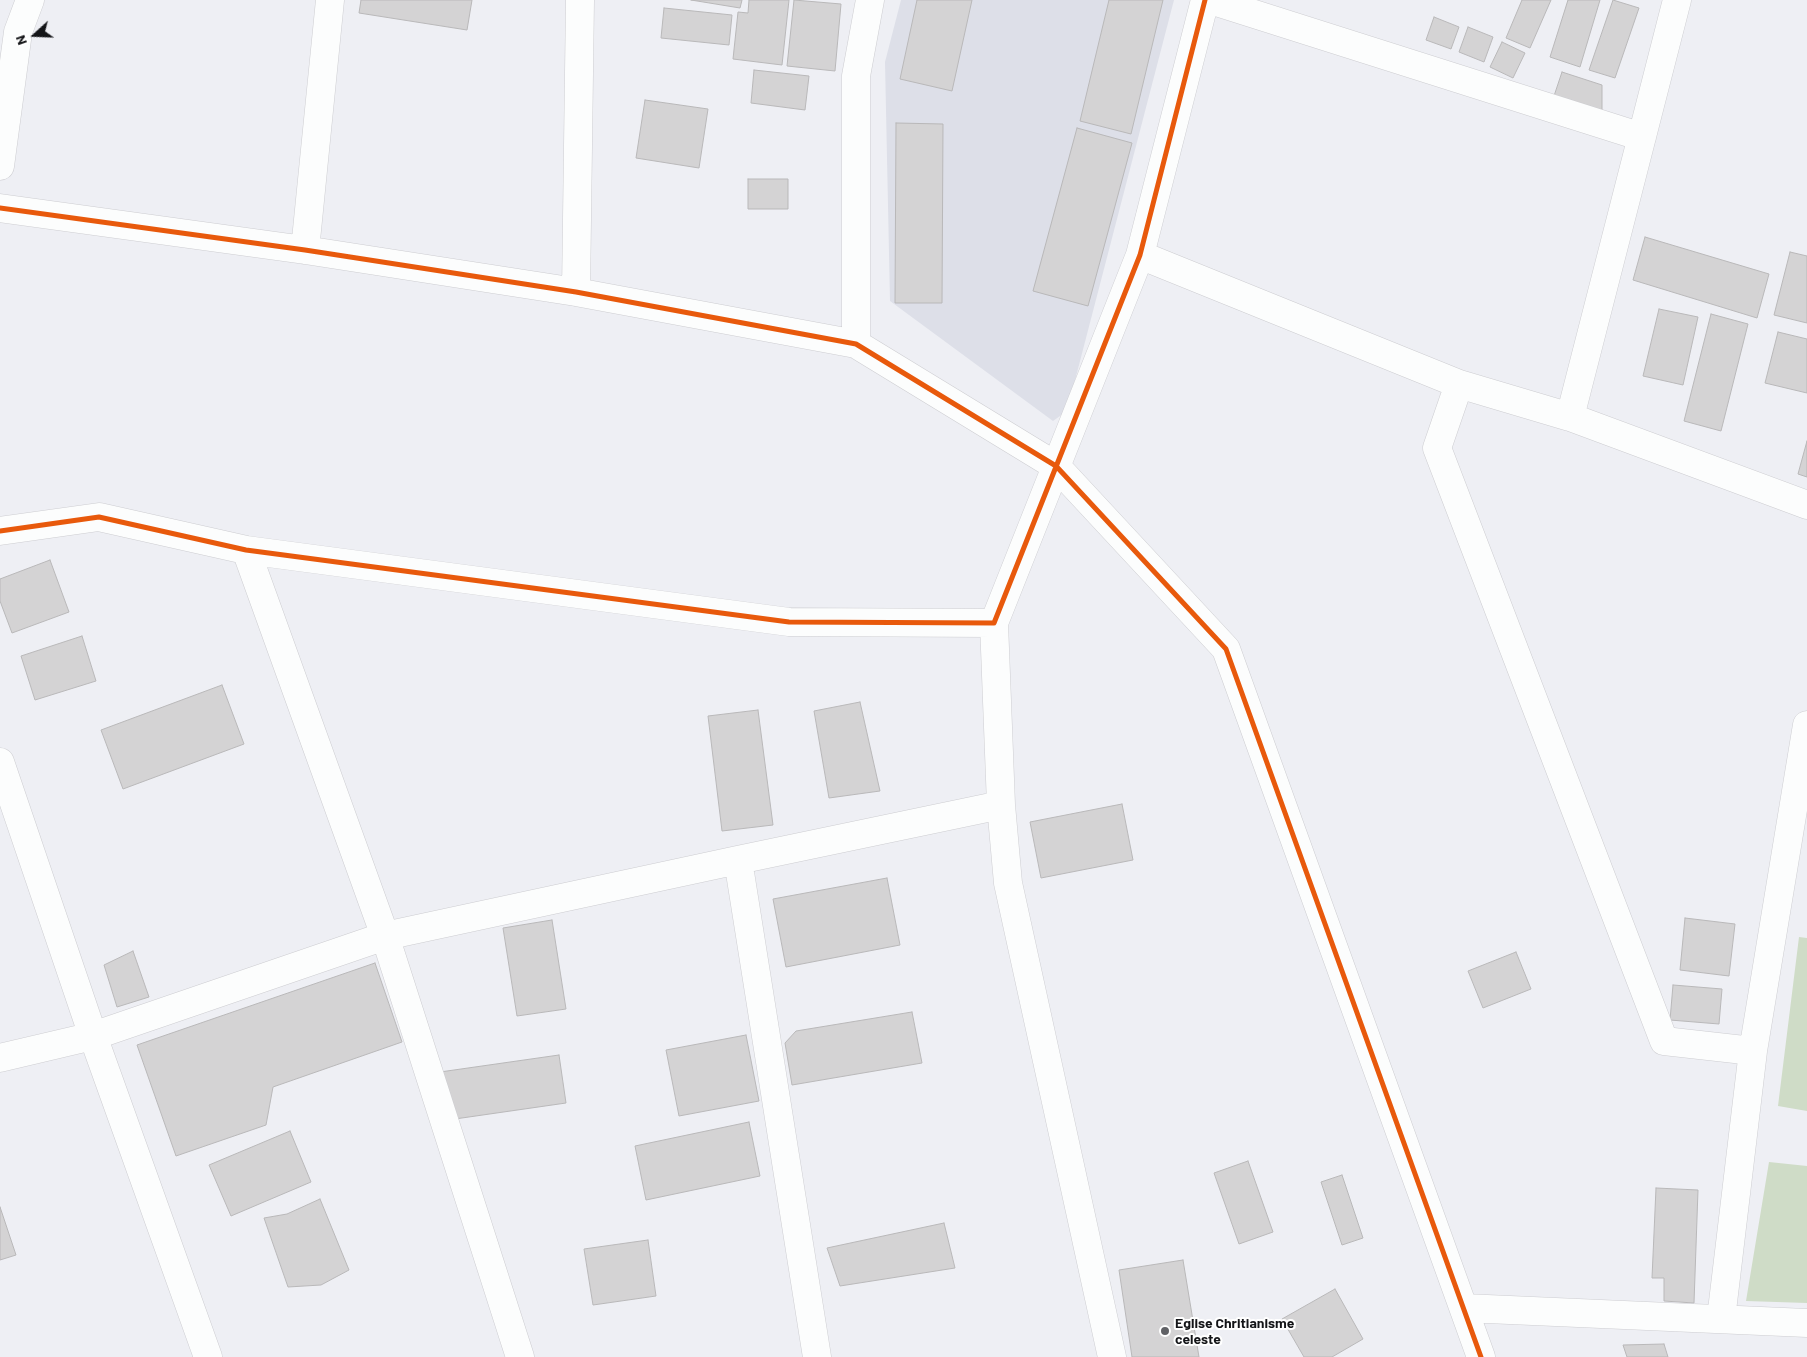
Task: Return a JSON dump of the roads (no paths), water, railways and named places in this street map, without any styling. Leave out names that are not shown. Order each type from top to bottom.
[{"type":"street","points":[[0,166],[18,32],[30,0]]},
{"type":"street","points":[[306,250],[330,0]]},
{"type":"street","points":[[576,292],[580,0]]},
{"type":"street","points":[[856,344],[856,76],[870,0]]},
{"type":"street","points":[[1112,1357],[1008,882],[1000,806],[994,623],[1140,255],[1205,0]]},
{"type":"street","points":[[1210,0],[1642,137]]},
{"type":"street","points":[[1570,417],[1677,0]]},
{"type":"street","points":[[0,208],[306,250],[576,292],[856,344],[1056,466],[1226,649],[1481,1357]]},
{"type":"street","points":[[1140,255],[1459,384],[1570,417],[1807,505]]},
{"type":"street","points":[[1459,384],[1437,448],[1664,1041],[1753,1051]]},
{"type":"street","points":[[0,531],[99,516],[246,550],[789,622],[994,623]]},
{"type":"street","points":[[246,550],[385,936],[520,1357]]},
{"type":"street","points":[[1721,1319],[1753,1051],[1807,725]]},
{"type":"street","points":[[0,762],[92,1036],[208,1357]]},
{"type":"street","points":[[0,1058],[92,1036],[385,936],[1000,806]]},
{"type":"street","points":[[738,860],[817,1357]]},
{"type":"street","points":[[1464,1308],[1807,1323]]},
{"type":"place","name":"Eglise Chritianisme celeste","points":[[1165,1331]]}]
